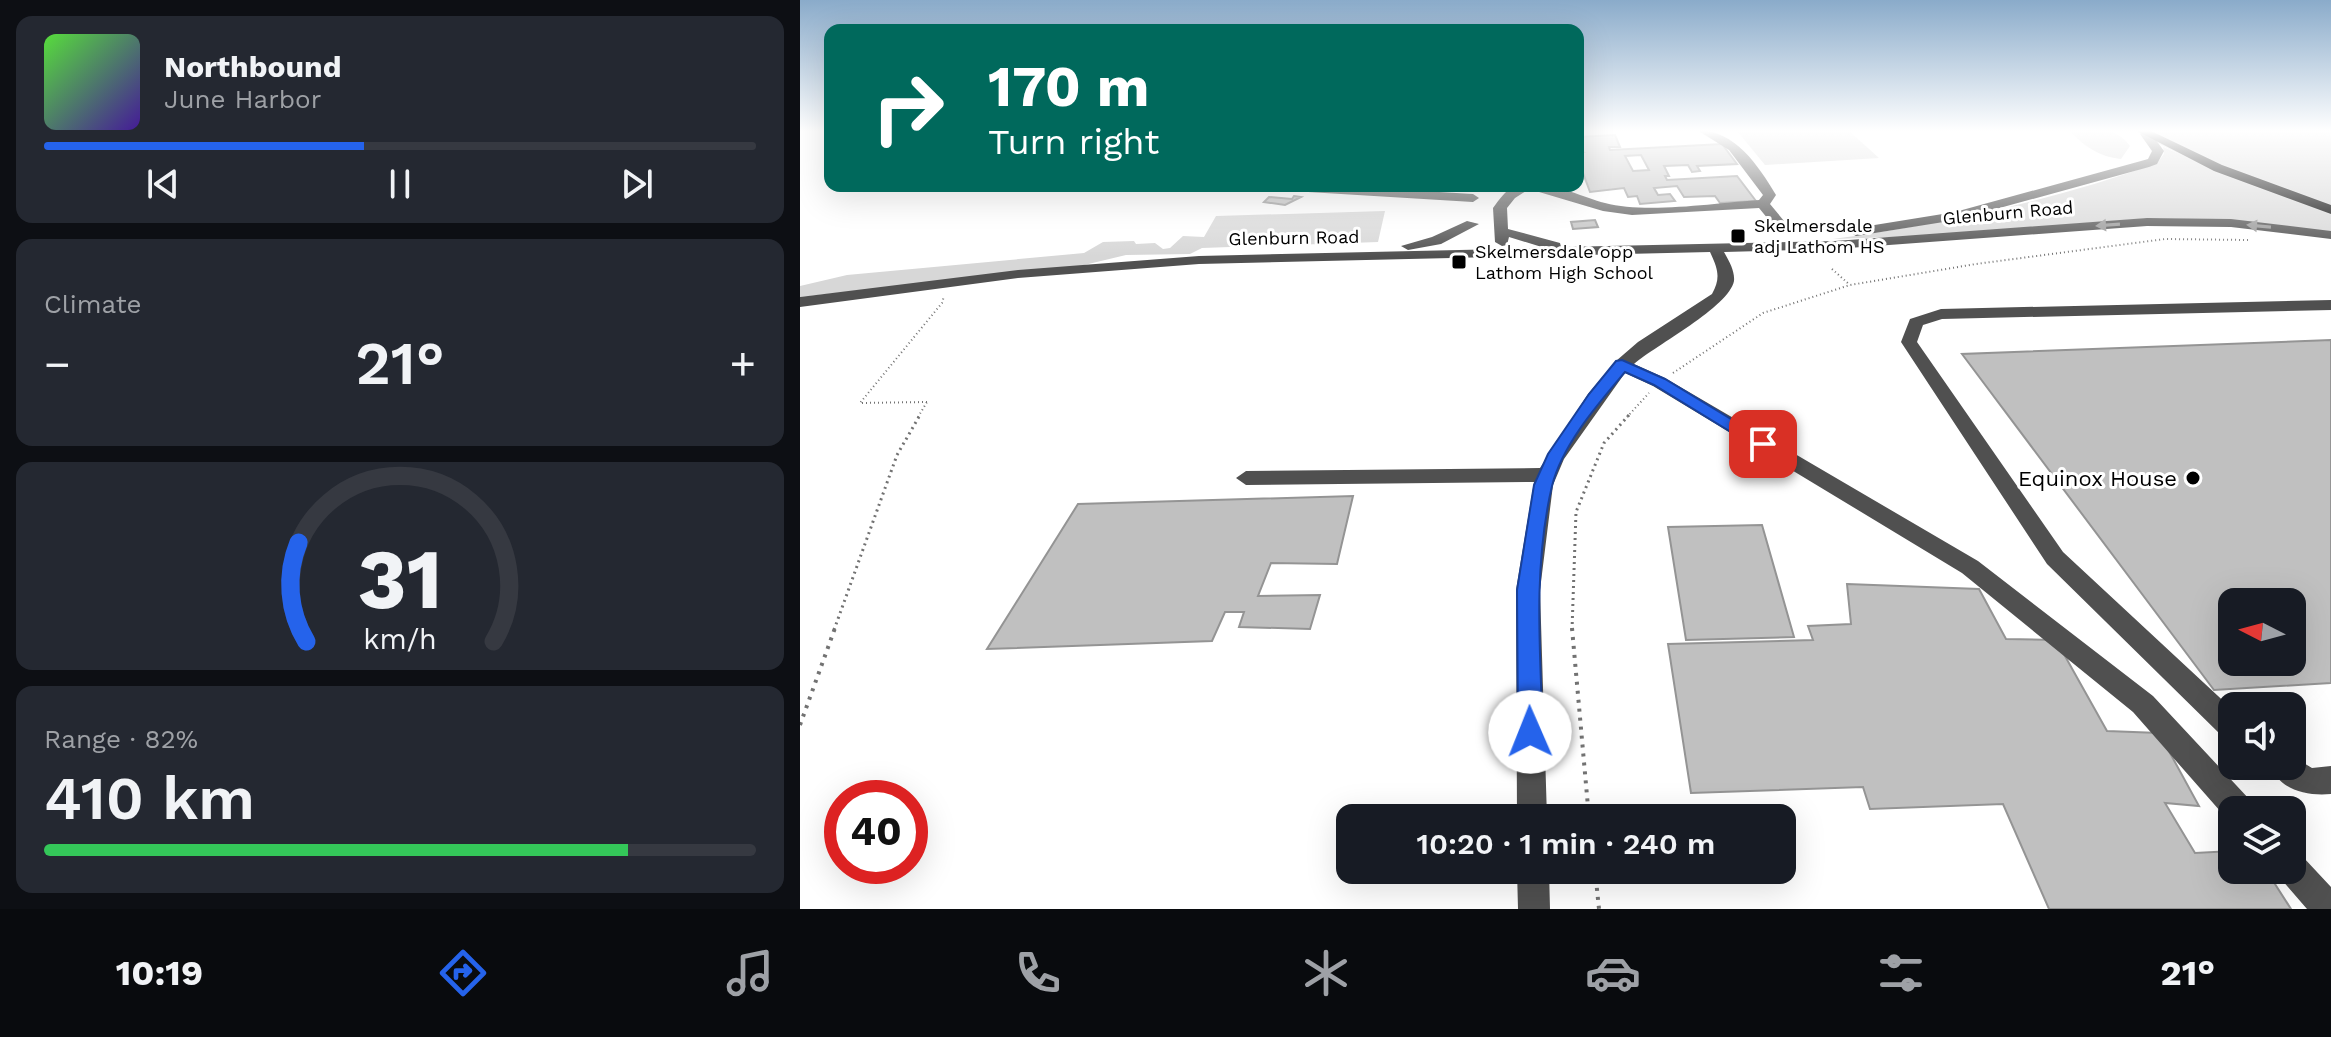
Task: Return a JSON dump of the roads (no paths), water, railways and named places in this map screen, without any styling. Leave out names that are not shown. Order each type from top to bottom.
[{"type":"main road","points":[[2230,172],[2331,210]]},
{"type":"street","points":[[1553,192],[1608,208],[1632,211],[1763,204],[1770,195],[1754,172]]},
{"type":"street","name":"Glenburn Road","points":[[1737,247],[1911,225],[2004,205],[2114,172]]},
{"type":"street","points":[[1420,192],[1469,194],[1476,255]]},
{"type":"street","points":[[1503,255],[1500,208],[1517,192]]},
{"type":"street","points":[[1763,204],[1782,227]]},
{"type":"street","name":"Glenburn Road","points":[[800,302],[948,283],[1199,260],[1503,255],[1909,241],[2147,222],[2231,223],[2331,235]]},
{"type":"street","points":[[1337,258],[1436,241],[1472,224]]},
{"type":"street","points":[[1501,231],[1540,243],[1595,252]]},
{"type":"street","points":[[1532,804],[1528,590],[1547,475],[1554,458],[1622,365],[1644,346],[1718,297],[1726,282],[1725,268],[1715,248]]},
{"type":"street","name":"Glenburn Road","points":[[800,313],[853,297]]},
{"type":"street","points":[[2218,714],[2055,558],[1909,342],[1911,331],[1916,322],[1941,314],[2331,305]]},
{"type":"street","points":[[1622,365],[1659,382],[1970,567],[2143,704],[2226,796]]},
{"type":"street","points":[[1246,478],[1547,475]]},
{"type":"street","points":[[2305,780],[2331,780]]},
{"type":"street","points":[[1533,884],[1534,909]]},
{"type":"street","points":[[2306,884],[2329,909]]},
{"type":"place","name":"Skelmersdale adj Lathom HS","points":[[1738,236]]},
{"type":"place","name":"Skelmersdale opp Lathom High School","points":[[1459,262]]},
{"type":"place","name":"Equinox House","points":[[2193,478]]}]
